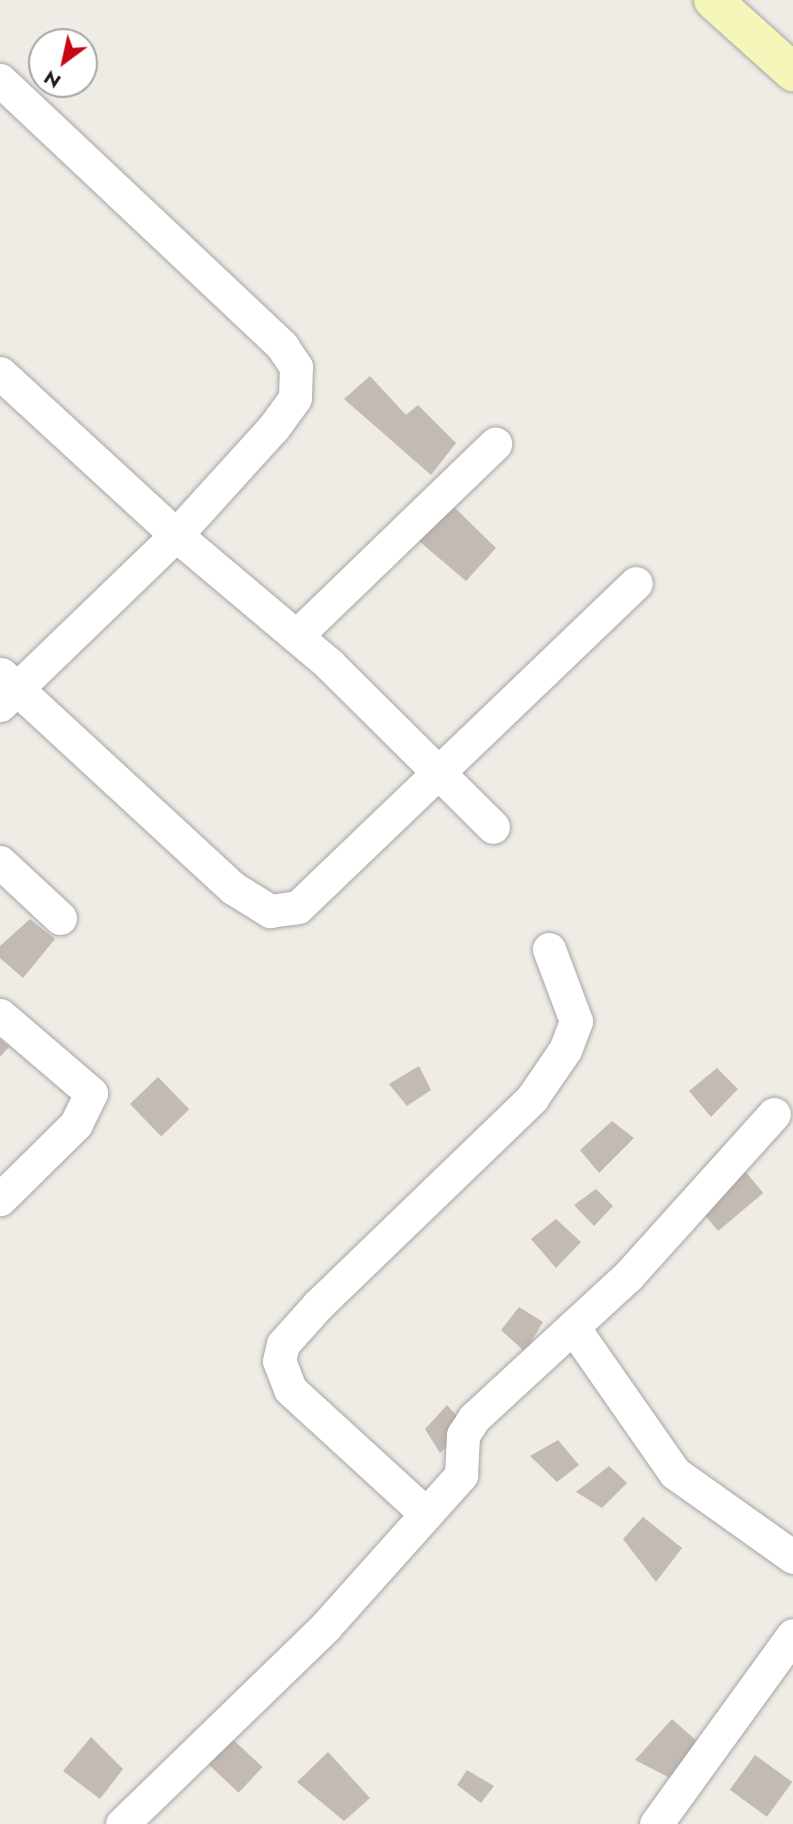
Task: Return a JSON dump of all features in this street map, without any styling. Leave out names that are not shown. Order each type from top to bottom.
[{"type":"street","points":[[713,0],[793,72]]},
{"type":"street","points":[[0,80],[282,346],[296,367],[295,398],[176,535],[5,689],[233,888],[270,911],[298,907],[636,583]]},
{"type":"street","points":[[0,373],[176,535],[296,636],[493,827]]},
{"type":"street","points":[[296,636],[495,444]]},
{"type":"street","points":[[0,862],[60,918]]},
{"type":"street","points":[[424,1512],[289,1389],[279,1361],[283,1344],[318,1306],[532,1098],[565,1050],[576,1021],[549,949]]},
{"type":"street","points":[[0,1015],[91,1093],[76,1124],[0,1199]]},
{"type":"street","points":[[122,1824],[326,1626],[424,1512],[461,1475],[463,1435],[474,1418],[628,1276],[774,1114]]},
{"type":"street","points":[[573,1327],[675,1473],[793,1557]]},
{"type":"street","points":[[656,1824],[793,1635]]},
{"type":"building","points":[[370,376],[406,415],[418,405],[456,443],[431,475],[344,399]]},
{"type":"building","points":[[451,504],[496,548],[466,581],[413,536]]},
{"type":"building","points":[[30,919],[55,939],[23,978],[0,958],[0,946]]},
{"type":"building","points":[[0,1039],[9,1047],[0,1057]]},
{"type":"building","points":[[419,1066],[431,1090],[407,1106],[389,1084]]},
{"type":"building","points":[[717,1068],[738,1089],[711,1117],[689,1091]]},
{"type":"building","points":[[158,1077],[189,1109],[161,1136],[130,1104]]},
{"type":"building","points":[[612,1121],[634,1138],[599,1173],[580,1150]]},
{"type":"building","points":[[744,1170],[763,1193],[718,1231],[699,1208]]},
{"type":"building","points":[[596,1189],[613,1206],[594,1226],[574,1205]]},
{"type":"building","points":[[556,1219],[581,1242],[556,1268],[531,1239]]},
{"type":"building","points":[[519,1307],[543,1322],[525,1352],[501,1330]]},
{"type":"building","points":[[447,1405],[467,1427],[440,1453],[425,1429]]},
{"type":"building","points":[[558,1440],[579,1465],[557,1482],[530,1456]]},
{"type":"building","points":[[609,1466],[627,1483],[602,1508],[576,1492]]},
{"type":"building","points":[[643,1517],[682,1548],[656,1582],[623,1539]]},
{"type":"building","points":[[672,1719],[700,1744],[672,1779],[635,1760]]},
{"type":"building","points":[[226,1733],[263,1767],[239,1793],[202,1759]]},
{"type":"building","points":[[91,1737],[123,1769],[100,1799],[63,1771]]},
{"type":"building","points":[[328,1752],[370,1798],[344,1821],[297,1782]]},
{"type":"building","points":[[755,1755],[792,1782],[767,1817],[730,1790]]},
{"type":"building","points":[[467,1770],[494,1786],[481,1803],[457,1785]]}]
